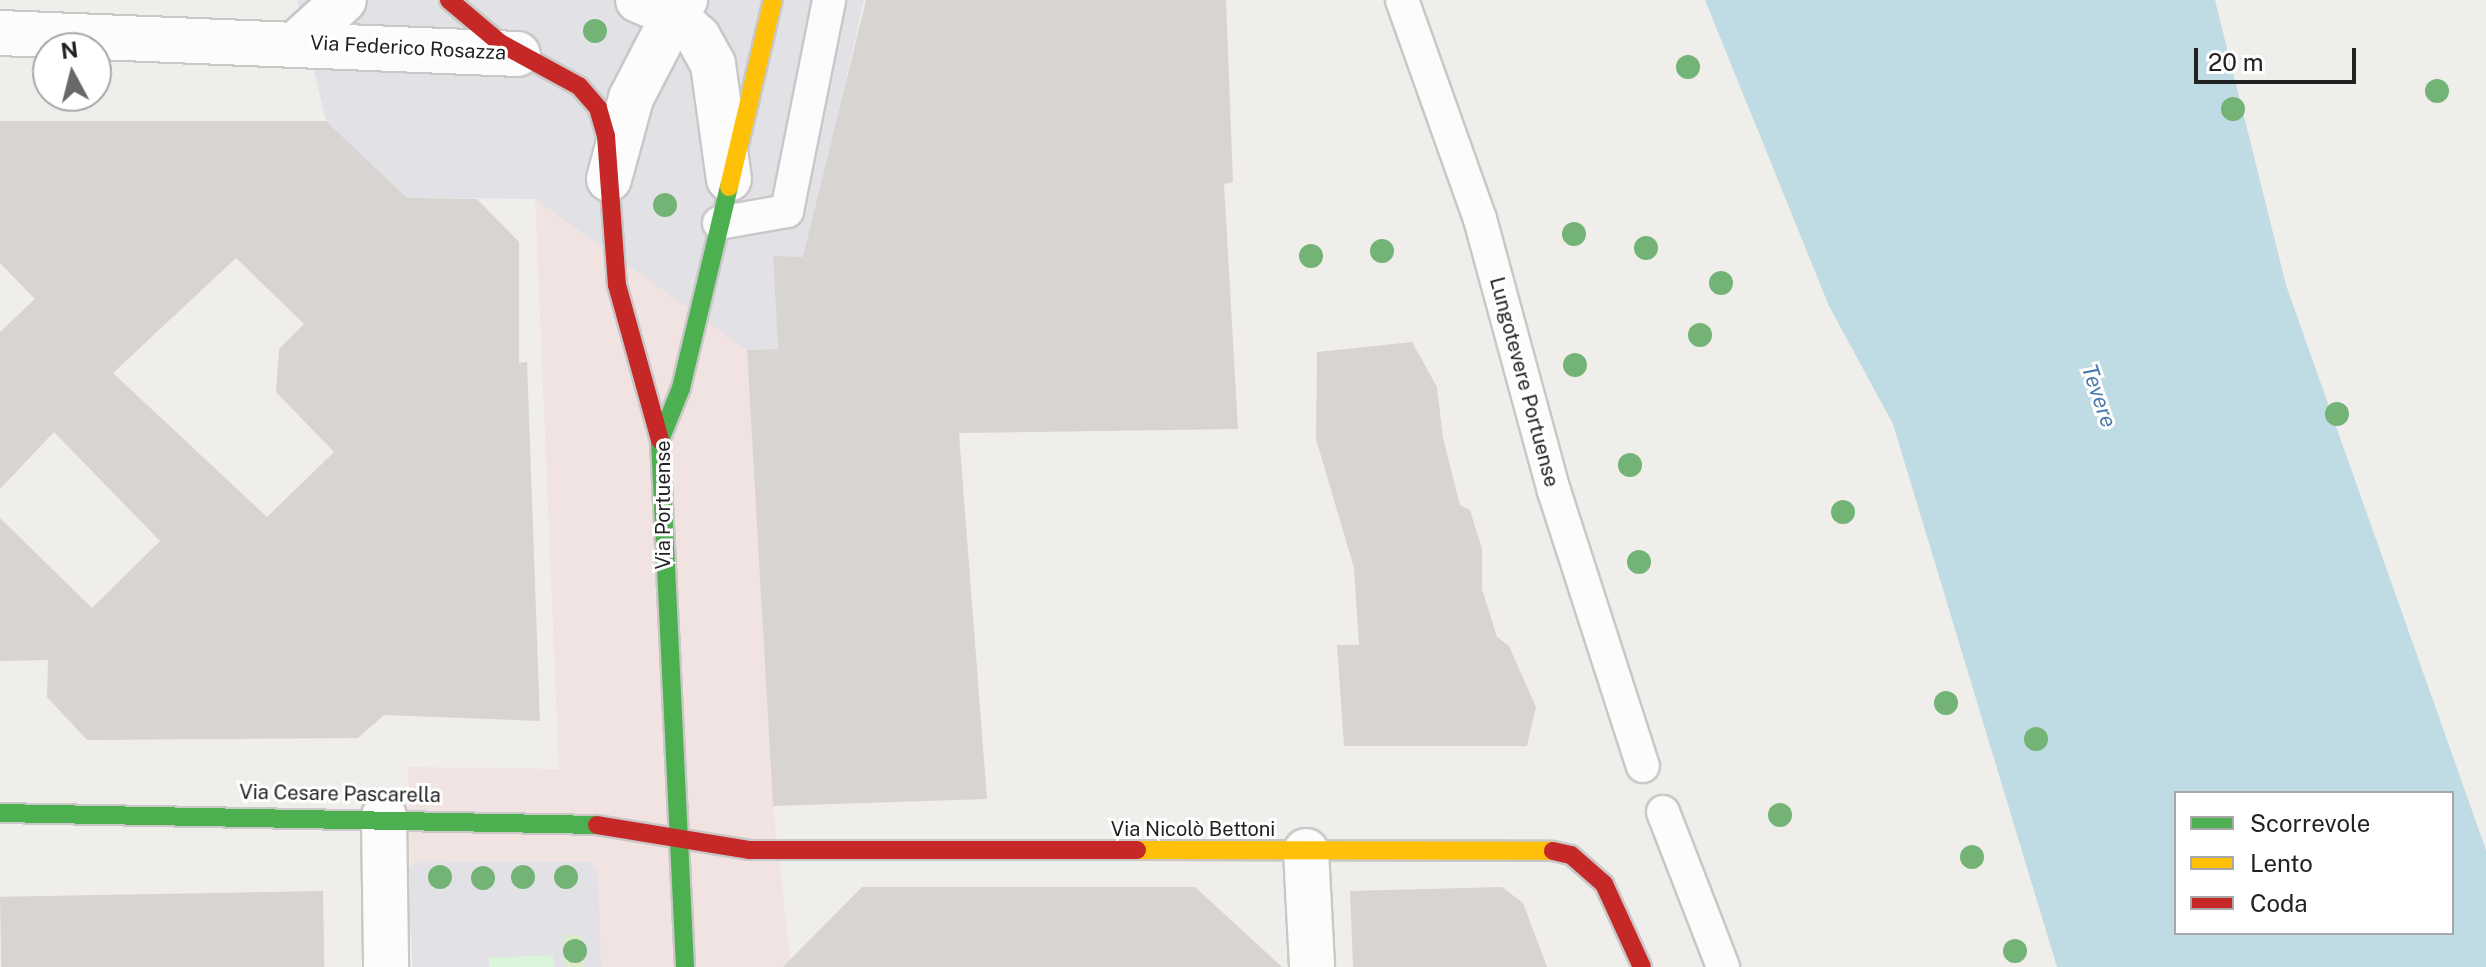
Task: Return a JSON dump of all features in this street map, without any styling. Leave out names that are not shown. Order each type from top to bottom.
[{"type":"street","name":"Via Federico Rosazza","points":[[298,42],[344,0]]},
{"type":"street","points":[[449,0],[518,54],[594,101],[604,125],[617,285],[660,440]]},
{"type":"street","name":"Via Portuense","points":[[685,967],[660,440],[681,388],[773,0]]},
{"type":"street","points":[[609,179],[631,98],[666,5]]},
{"type":"street","name":"Via Portuense","points":[[666,5],[698,37],[713,64],[729,179]]},
{"type":"street","name":"Via Federico Rosazza","points":[[0,33],[298,42],[518,54]]},
{"type":"street","name":"Via Cesare Pascarella","points":[[0,813],[576,821],[679,840]]},
{"type":"street","points":[[384,816],[386,967]]},
{"type":"street","name":"Via Nicolò Bettoni","points":[[679,840],[774,851],[1541,849],[1571,855],[1604,884],[1642,967]]},
{"type":"street","points":[[1306,851],[1312,967]]},
{"type":"lane","points":[[719,223],[787,211],[829,0]]},
{"type":"lane","name":"Lungotevere Portuense","points":[[1402,0],[1480,219],[1554,491],[1643,766]]},
{"type":"lane","points":[[1663,812],[1723,967]]},
{"type":"shaded area","points":[[297,0],[864,0],[806,257],[773,257],[778,349],[747,350],[535,199],[429,198],[418,209],[326,121]]},
{"type":"shaded area","points":[[807,0],[747,350],[773,806],[791,967],[412,967],[408,767],[559,769],[535,199],[491,169]]},
{"type":"shaded area","points":[[420,861],[591,862],[598,873],[601,967],[584,967],[582,935],[564,935],[565,967],[554,967],[553,955],[489,958],[489,967],[413,967],[407,870]]},
{"type":"green space","points":[[564,935],[583,935],[583,967],[564,967]]},
{"type":"green space","points":[[553,955],[554,967],[489,967],[489,958]]},
{"type":"water","name":"Tevere","points":[[1705,0],[2215,0],[2286,285],[2486,850],[2486,967],[2057,967],[1893,424],[1829,306]]},
{"type":"building","points":[[866,0],[1226,0],[1233,182],[1224,184],[1238,429],[959,433],[987,799],[773,806],[747,350],[778,349],[773,256],[803,257]]},
{"type":"building","points":[[0,121],[326,121],[407,198],[477,199],[519,242],[519,363],[527,362],[540,721],[384,715],[358,738],[87,740],[47,697],[48,660],[0,661],[0,518],[92,608],[160,541],[54,432],[0,489],[0,332],[35,299],[0,263]],"holes":[[[236,258],[304,324],[279,349],[276,392],[334,452],[267,517],[113,373]]]},
{"type":"building","points":[[1412,342],[1437,387],[1443,438],[1460,505],[1470,510],[1482,549],[1482,589],[1497,637],[1509,646],[1536,707],[1527,746],[1344,746],[1337,645],[1359,645],[1354,568],[1316,439],[1317,352]]},
{"type":"building","points":[[862,887],[1195,887],[1282,967],[783,967]]},
{"type":"building","points":[[1502,887],[1523,903],[1547,967],[1353,967],[1350,891]]},
{"type":"building","points":[[323,891],[324,967],[1,967],[0,897]]},
{"type":"traffic: fast","points":[[685,967],[660,440],[681,388],[729,187]]},
{"type":"traffic: fast","points":[[0,813],[597,825]]},
{"type":"traffic: slow","points":[[729,187],[773,0]]},
{"type":"traffic: slow","points":[[1137,850],[1553,851]]},
{"type":"traffic: jam","points":[[449,0],[500,43],[579,86],[598,108],[606,136],[617,285],[660,440]]},
{"type":"traffic: jam","points":[[597,825],[749,850],[1137,850]]},
{"type":"traffic: jam","points":[[1553,851],[1571,855],[1604,884],[1642,967]]}]
